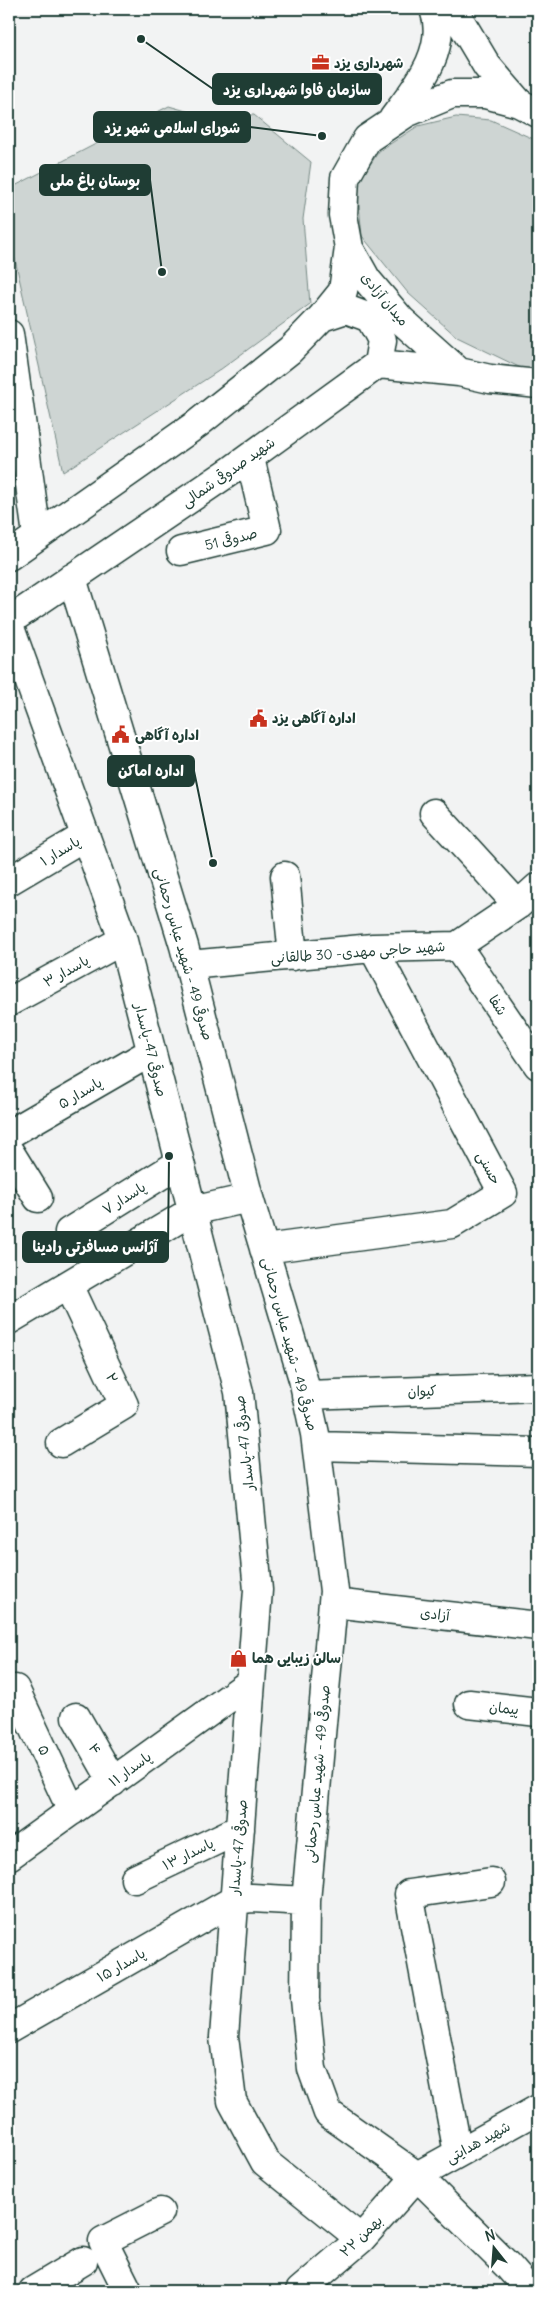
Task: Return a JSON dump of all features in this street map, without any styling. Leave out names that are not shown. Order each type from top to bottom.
[{"type":"street","points":[[390,123],[413,92],[435,55],[438,18],[434,9]]},
{"type":"street","points":[[452,9],[487,66],[529,108]]},
{"type":"street","name":"میدان آزادی","points":[[529,108],[486,94],[452,94],[406,113],[367,139],[345,178],[343,215],[349,248],[367,280],[401,320],[459,372],[490,379],[538,384]]},
{"type":"street","points":[[9,556],[198,424],[290,350],[322,317],[343,291],[349,248]]},
{"type":"street","points":[[322,317],[346,309],[370,318],[382,340],[378,364],[459,372]]},
{"type":"street","points":[[9,334],[37,535]]},
{"type":"street","name":"شهید صدوقی شمالی","points":[[9,623],[72,578],[250,458],[378,364]]},
{"type":"street","name":"صدوقی 51","points":[[181,551],[267,530],[250,458]]},
{"type":"street","name":"صدوقی 49 - شهید عباس رحمانی","points":[[72,578],[189,965],[249,1198],[306,1395],[317,1446],[334,1592],[299,1900],[304,1999],[312,2069],[328,2113],[417,2176],[508,2266],[530,2291]]},
{"type":"street","name":"صدوقی 47-پاسدار","points":[[9,623],[123,940],[239,1392],[258,1590],[240,1829],[243,1899],[224,2037],[232,2101],[265,2162],[361,2239]]},
{"type":"street","points":[[434,812],[518,905]]},
{"type":"street","name":"پاسدار ۱","points":[[9,881],[85,836]]},
{"type":"street","points":[[285,876],[293,956]]},
{"type":"street","name":"شهید حاجی مهدی- 30 طالقانی","points":[[189,965],[373,948],[457,946],[518,905],[538,887]]},
{"type":"street","name":"پاسدار ۳","points":[[9,1002],[123,940]]},
{"type":"street","name":"شفا","points":[[457,946],[538,1065]]},
{"type":"street","name":"حسنی","points":[[264,1249],[452,1224],[503,1194],[373,948]]},
{"type":"street","name":"پاسدار ۵","points":[[9,1134],[151,1052]]},
{"type":"street","points":[[9,1151],[38,1198]]},
{"type":"street","name":"پاسدار ۷","points":[[69,1232],[180,1163]]},
{"type":"street","points":[[9,1320],[192,1211],[249,1198]]},
{"type":"street","name":"۲","points":[[61,1443],[124,1405],[68,1285]]},
{"type":"street","name":"کیوان","points":[[306,1395],[538,1387]]},
{"type":"street","points":[[317,1446],[538,1452]]},
{"type":"street","name":"آزادی","points":[[333,1603],[538,1626]]},
{"type":"street","name":"پاسدار ۱۱","points":[[9,1856],[251,1682]]},
{"type":"street","name":"۵","points":[[15,1688],[72,1811]]},
{"type":"street","name":"پیمان","points":[[469,1704],[538,1712]]},
{"type":"street","name":"۴","points":[[76,1717],[113,1782]]},
{"type":"street","name":"پاسدار ۱۳","points":[[135,1879],[240,1829]]},
{"type":"street","points":[[458,2153],[409,1894],[491,1882]]},
{"type":"street","points":[[243,1899],[299,1900]]},
{"type":"street","name":"پاسدار ۱۵","points":[[9,2029],[243,1899]]},
{"type":"street","name":"شهید هدایتی","points":[[417,2176],[538,2109]]},
{"type":"street","name":"۲۲ بهمن","points":[[300,2291],[361,2239],[417,2176]]},
{"type":"street","points":[[128,2291],[104,2241],[160,2212]]},
{"type":"street","points":[[33,2291],[83,2261]]},
{"type":"shaded area","points":[[169,106],[200,115],[254,115],[311,162],[303,219],[310,304],[217,372],[63,472],[9,233],[9,189]]},
{"type":"shaded area","points":[[456,117],[491,120],[538,141],[538,370],[521,368],[457,337],[408,293],[362,236],[357,184],[379,151],[418,126]]},
{"type":"place","name":"سازمان فاوا شهرداری یزد","points":[[141,39]]},
{"type":"place","name":"شهرداری یزد","points":[[320,63]]},
{"type":"place","name":"شورای اسلامی شهر یزد","points":[[322,136]]},
{"type":"place","name":"بوستان باغ ملی","points":[[162,272]]},
{"type":"place","name":"اداره آگاهی یزد","points":[[258,718]]},
{"type":"place","name":"اداره آگاهی","points":[[121,735]]},
{"type":"place","name":"اداره اماکن","points":[[213,863]]},
{"type":"place","name":"آژانس مسافرتی رادینا","points":[[169,1156]]},
{"type":"place","name":"سالن زیبایی هما","points":[[238,1658]]}]
